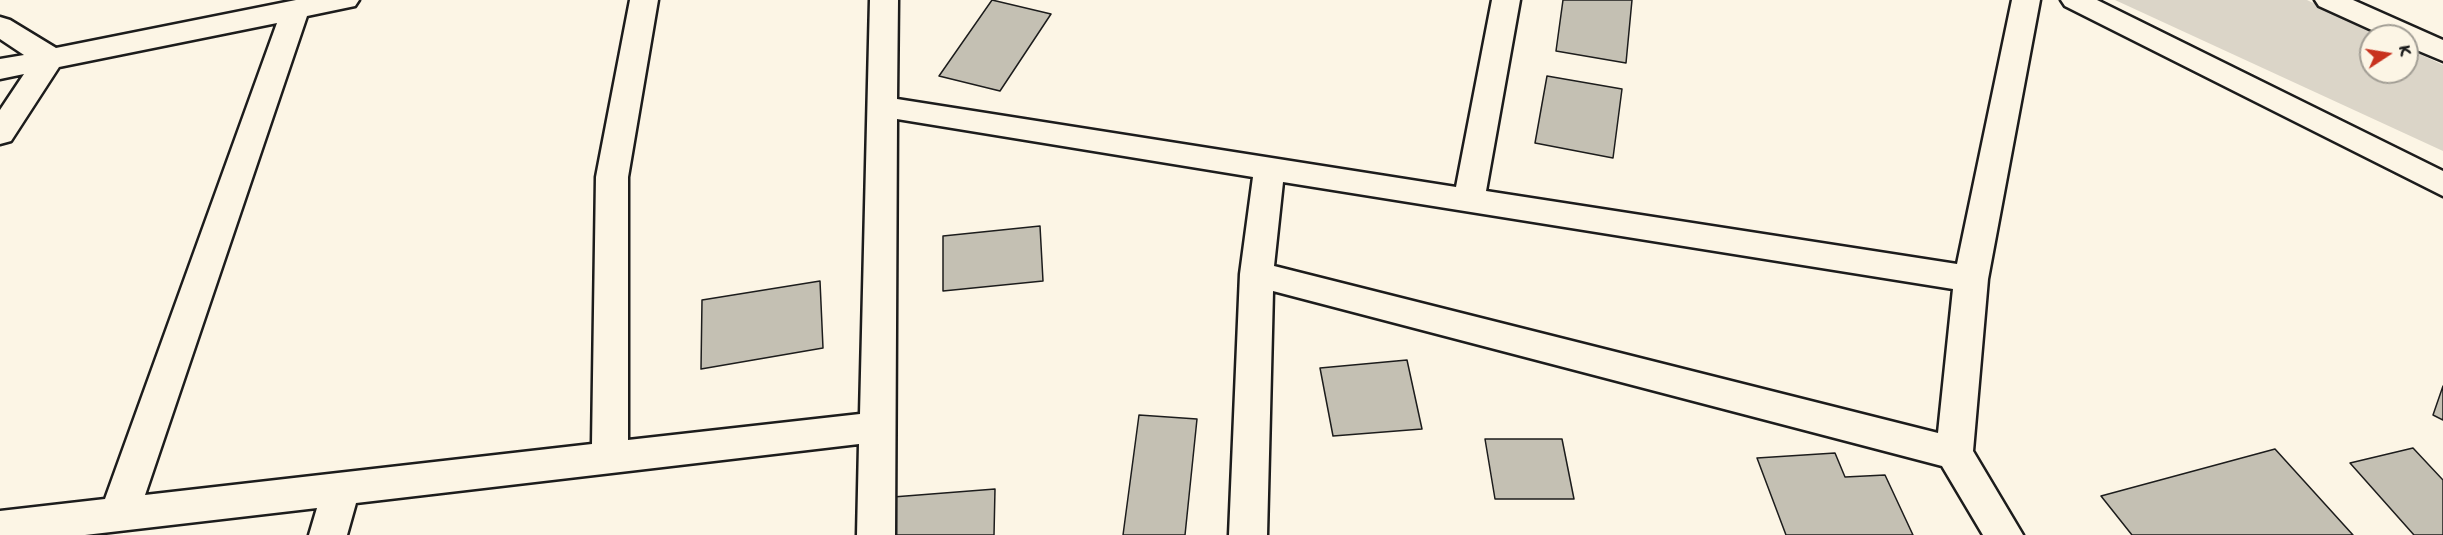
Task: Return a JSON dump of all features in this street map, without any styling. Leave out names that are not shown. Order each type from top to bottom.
[{"type":"street","points":[[0,69],[345,0]]},
{"type":"street","points":[[610,458],[612,177],[644,0]]},
{"type":"street","points":[[876,535],[884,0]]},
{"type":"street","points":[[1469,199],[1506,0]]},
{"type":"street","points":[[2004,535],[1954,453],[1971,279],[2026,0]]},
{"type":"street","points":[[2075,0],[2443,185]]},
{"type":"street","points":[[2329,0],[2443,51]]},
{"type":"street","points":[[119,514],[296,9]]},
{"type":"street","points":[[0,26],[50,58]]},
{"type":"street","points":[[0,133],[50,58]]},
{"type":"street","points":[[884,107],[1269,170],[1469,199],[1971,279]]},
{"type":"street","points":[[1248,535],[1257,274],[1269,170]]},
{"type":"street","points":[[1257,274],[1954,453]]},
{"type":"street","points":[[0,528],[878,427]]},
{"type":"street","points":[[328,535],[342,488]]},
{"type":"shaded area","points":[[2115,0],[2307,0],[2359,25],[2359,84],[2419,84],[2419,54],[2443,65],[2443,151]]},
{"type":"building","points":[[992,0],[1051,14],[1000,91],[939,76]]},
{"type":"building","points":[[1563,0],[1632,0],[1626,63],[1556,51]]},
{"type":"building","points":[[1547,76],[1622,89],[1613,158],[1535,143]]},
{"type":"building","points":[[1040,226],[1043,281],[943,291],[943,236]]},
{"type":"building","points":[[820,281],[823,348],[701,369],[702,300]]},
{"type":"building","points":[[1407,360],[1422,429],[1333,436],[1320,368]]},
{"type":"building","points":[[2443,386],[2443,420],[2433,415]]},
{"type":"building","points":[[1139,415],[1197,419],[1185,535],[1123,535]]},
{"type":"building","points":[[1485,439],[1562,439],[1574,499],[1495,499]]},
{"type":"building","points":[[2413,448],[2443,480],[2443,535],[2414,535],[2350,463]]},
{"type":"building","points":[[2275,449],[2353,535],[2132,535],[2101,496]]},
{"type":"building","points":[[1835,453],[1845,477],[1885,475],[1913,535],[1786,535],[1757,458]]},
{"type":"building","points":[[995,489],[994,535],[890,535],[893,497]]}]
